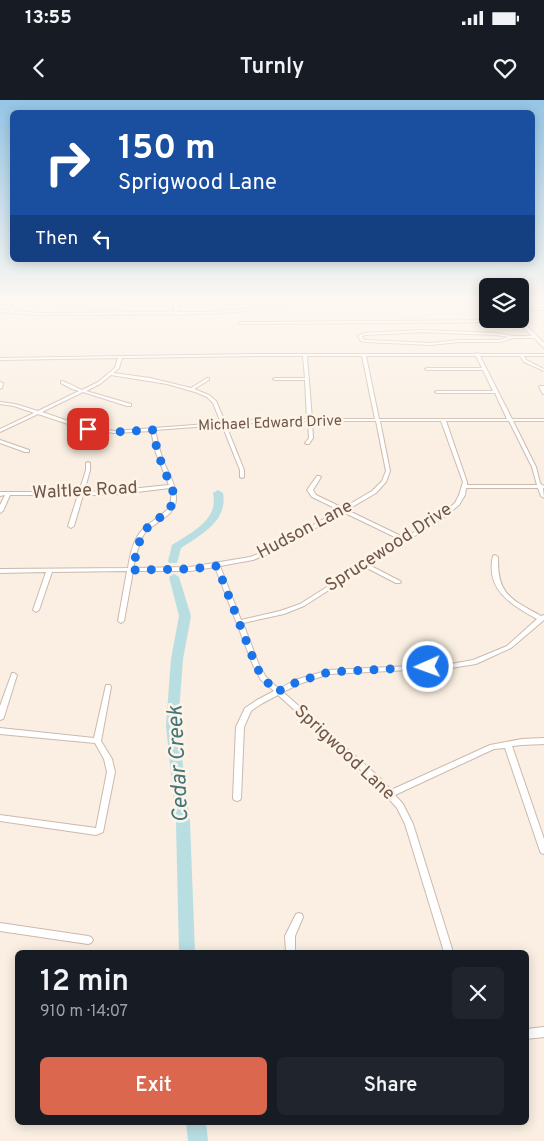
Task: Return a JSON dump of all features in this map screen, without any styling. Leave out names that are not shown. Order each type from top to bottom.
[{"type":"street","points":[[477,354],[534,467],[544,496]]},
{"type":"street","points":[[305,355],[311,439],[307,443]]},
{"type":"street","points":[[0,359],[305,355],[544,355]]},
{"type":"street","name":"Hudson Lane","points":[[0,571],[190,569],[217,566],[265,554],[342,511],[374,492],[387,476],[387,466],[364,355]]},
{"type":"street","points":[[521,355],[525,361],[544,370]]},
{"type":"street","points":[[0,431],[99,383],[119,365],[120,357]]},
{"type":"street","points":[[427,370],[485,369]]},
{"type":"street","points":[[111,374],[148,379],[212,398],[242,470],[242,477]]},
{"type":"street","points":[[190,390],[208,379]]},
{"type":"street","points":[[275,379],[307,380]]},
{"type":"street","points":[[62,382],[83,391],[129,405]]},
{"type":"street","points":[[544,387],[541,387],[544,393]]},
{"type":"street","points":[[437,392],[496,392]]},
{"type":"street","name":"Michael Edward Drive","points":[[0,403],[88,429],[114,432],[310,420],[544,420]]},
{"type":"street","name":"Sprucewood Drive","points":[[239,622],[296,608],[365,566],[457,504],[465,486],[443,420]]},
{"type":"street","points":[[122,621],[141,536],[147,528],[174,504],[174,494],[158,454],[153,430]]},
{"type":"street","points":[[0,441],[27,451]]},
{"type":"street","points":[[71,526],[88,470],[88,463]]},
{"type":"street","points":[[319,477],[312,487],[312,494],[342,511],[405,540]]},
{"type":"street","name":"Waltlee Road","points":[[0,494],[111,493],[170,486]]},
{"type":"street","points":[[465,486],[542,487]]},
{"type":"street","points":[[0,511],[8,494]]},
{"type":"street","points":[[237,798],[242,720],[251,707],[297,682],[329,672],[451,666],[474,662],[508,647],[543,618],[515,604],[500,590],[495,578],[495,557]]},
{"type":"street","name":"Sprigwood Lane","points":[[217,566],[260,673],[277,692],[377,780],[390,794],[409,824],[447,950]]},
{"type":"street","points":[[365,566],[398,582]]},
{"type":"street","points":[[36,610],[49,571]]},
{"type":"street","points":[[0,718],[14,675]]},
{"type":"street","points":[[0,818],[99,832],[110,772],[108,759],[97,740],[108,687]]},
{"type":"street","points":[[0,730],[97,740]]},
{"type":"street","points":[[390,794],[493,748],[508,744],[544,741]]},
{"type":"street","points":[[508,744],[544,851]]},
{"type":"street","points":[[290,950],[290,936],[299,917]]},
{"type":"street","points":[[0,926],[88,940]]},
{"type":"street","points":[[529,1034],[544,1032]]},
{"type":"waterway","name":"Cedar Creek","points":[[173,561],[176,547],[208,525],[214,518],[220,502],[218,493]]},
{"type":"waterway","name":"Cedar Creek","points":[[174,577],[185,616],[177,659],[172,726],[183,822],[187,950]]},
{"type":"waterway","name":"Cedar Creek","points":[[196,1125],[198,1141]]},
{"type":"route","points":[[88,429],[114,432],[153,430],[158,454],[174,494],[174,501],[168,511],[144,530],[132,570],[190,569],[217,566],[256,666],[263,678],[277,692],[297,682],[329,672],[428,667]]}]
